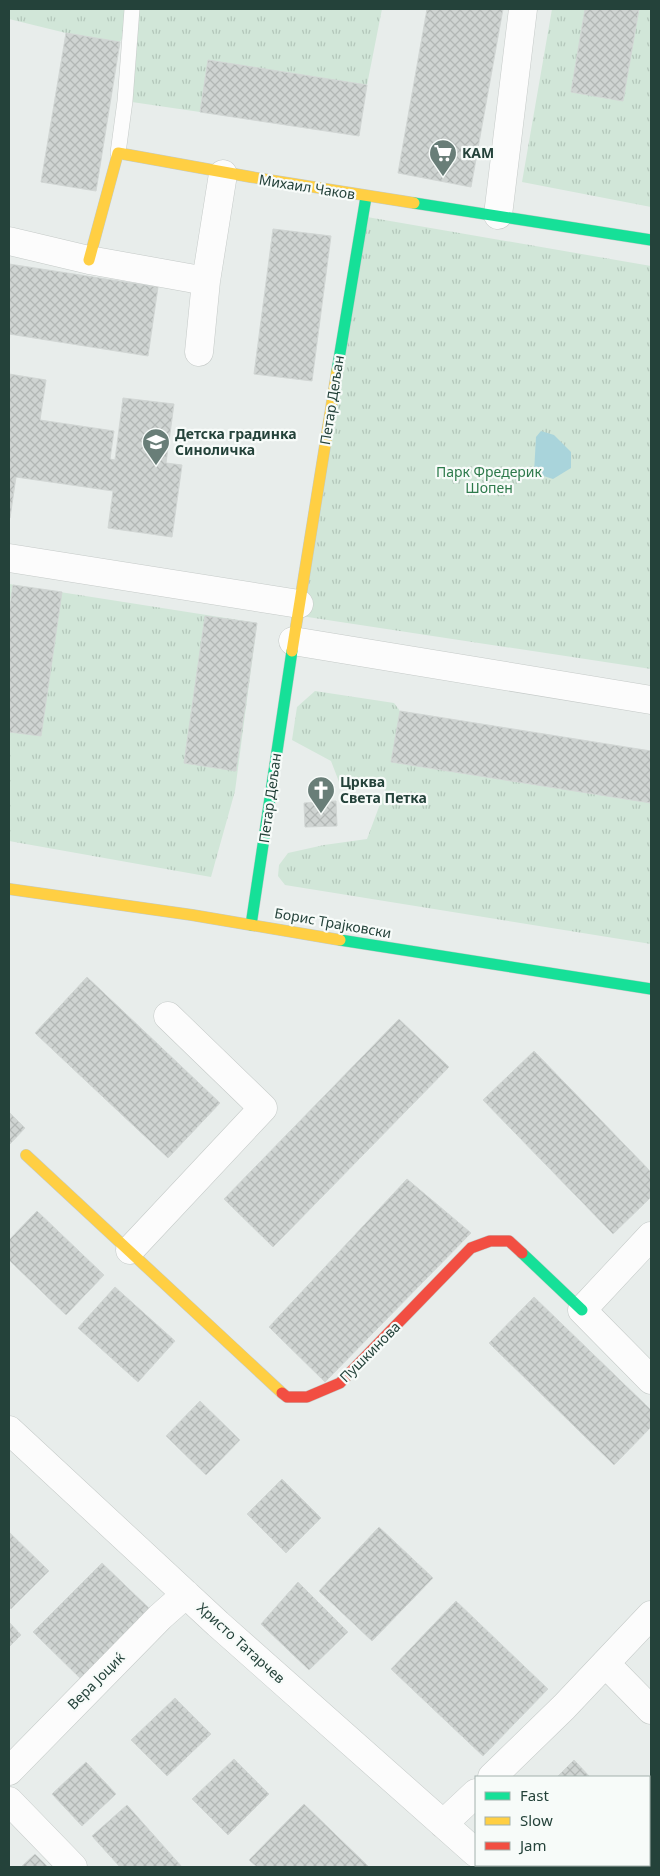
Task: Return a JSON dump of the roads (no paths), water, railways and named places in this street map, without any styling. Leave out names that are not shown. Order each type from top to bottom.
[{"type":"street","points":[[498,215],[523,9]]},
{"type":"street","name":"Михаил Чаков","points":[[118,153],[222,174],[651,240]]},
{"type":"street","points":[[89,260],[118,153]]},
{"type":"street","points":[[198,352],[206,280],[222,174]]},
{"type":"street","name":"Петар Дељан","points":[[251,925],[293,641],[366,197]]},
{"type":"street","points":[[9,241],[89,260],[206,280]]},
{"type":"street","points":[[9,558],[299,604]]},
{"type":"street","points":[[293,641],[651,700]]},
{"type":"street","name":"Борис Трајковски","points":[[9,889],[251,925],[452,959],[651,989]]},
{"type":"street","points":[[130,1250],[263,1108],[168,1016]]},
{"type":"street","name":"Пушкинова","points":[[26,1155],[287,1397],[307,1397],[340,1383],[471,1248],[490,1241],[509,1241],[582,1310],[651,1380]]},
{"type":"street","points":[[582,1310],[651,1236]]},
{"type":"street","name":"Христо Татарчев","points":[[9,1430],[186,1594],[475,1852]]},
{"type":"street","name":"Вера Јоциќ","points":[[9,1770],[160,1617],[186,1594]]},
{"type":"street","points":[[493,1776],[606,1664],[651,1615]]},
{"type":"street","points":[[606,1664],[651,1710]]},
{"type":"street","points":[[443,1824],[475,1794]]},
{"type":"street","points":[[9,1801],[73,1867]]},
{"type":"lane","points":[[118,153],[125,101],[132,9]]},
{"type":"water","points":[[541,431],[554,435],[571,452],[571,468],[553,479],[534,473],[536,437]]},
{"type":"place","name":"KAM","points":[[443,177]]},
{"type":"place","name":"Детска градинка Синоличка","points":[[156,466]]},
{"type":"place","name":"Црква Света Петка","points":[[321,814]]},
{"type":"park label","name":"Парк Фредерик Шопен","points":[[489,480]]}]
